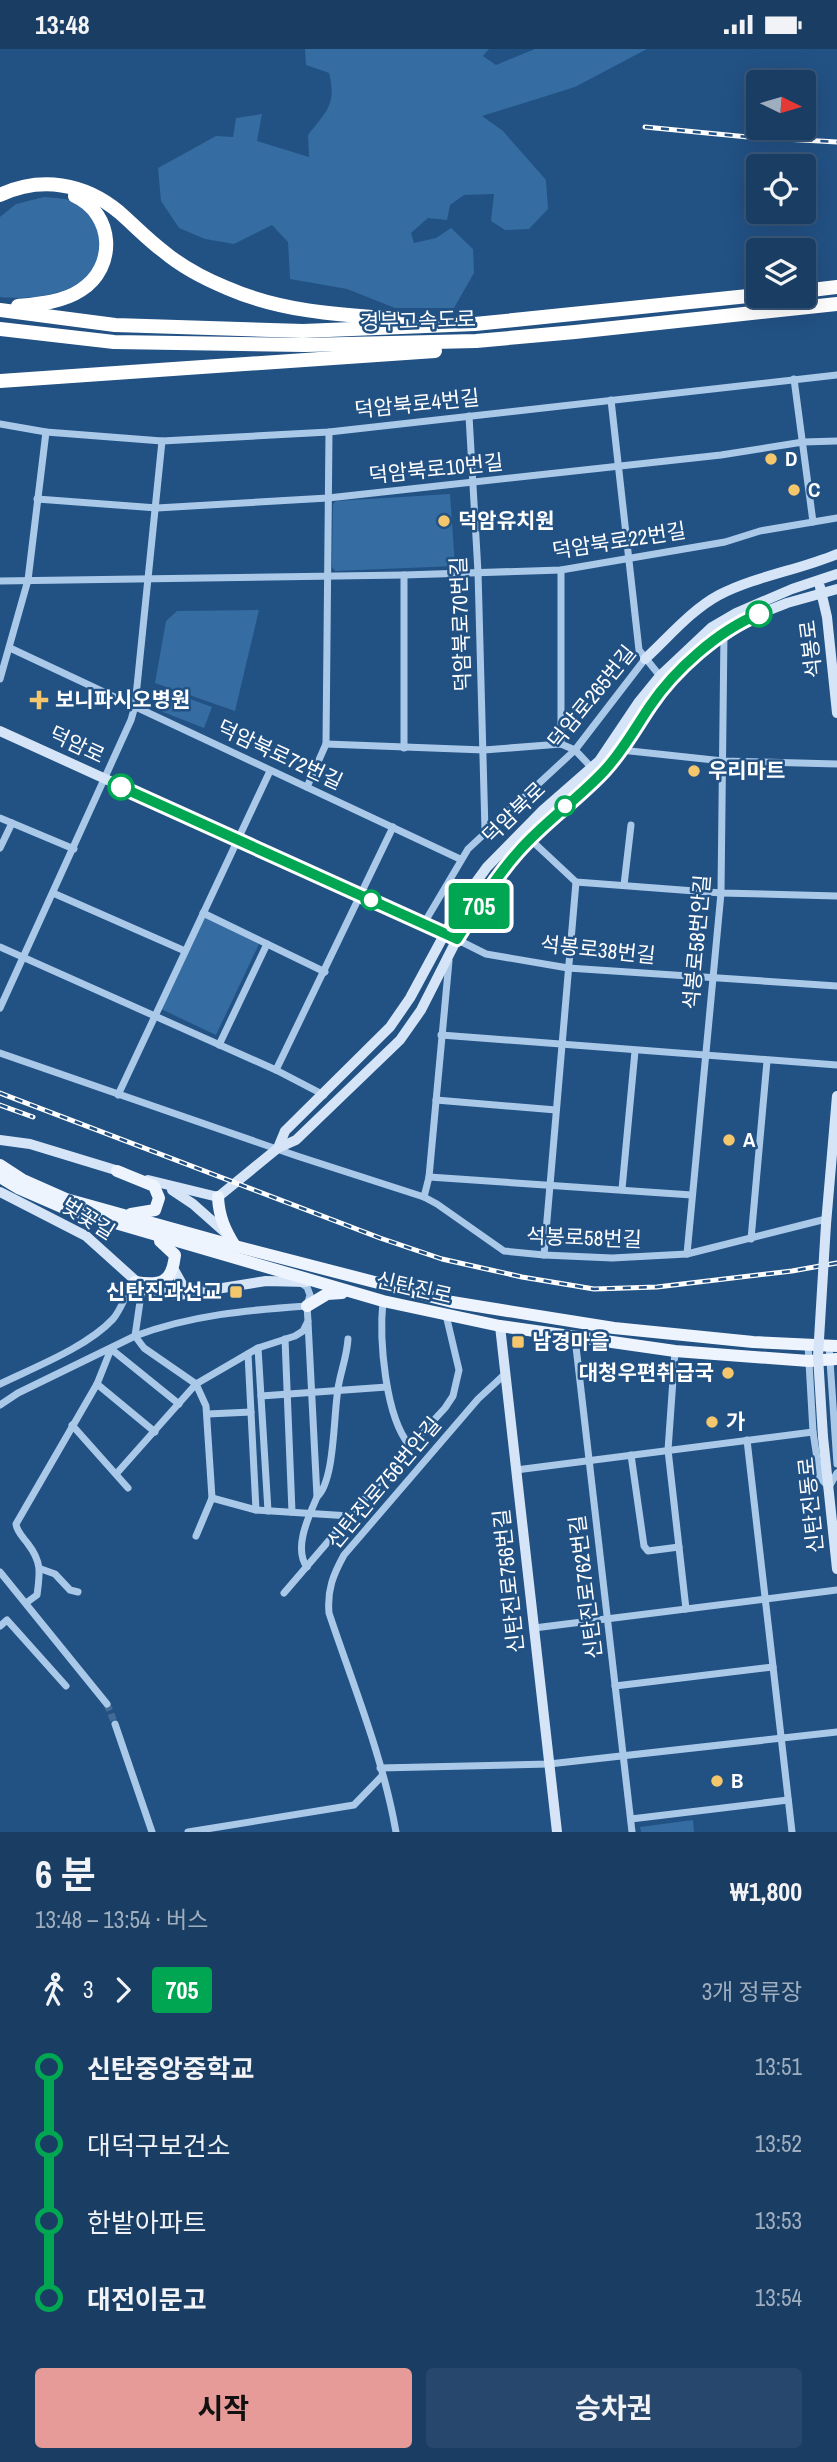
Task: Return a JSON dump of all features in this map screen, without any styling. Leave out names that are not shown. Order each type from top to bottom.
[{"type":"highway","points":[[0,195],[38,183],[78,189],[118,211],[164,252],[193,271],[229,289],[275,304],[336,315],[496,322]]},
{"type":"highway","points":[[0,206],[19,196],[36,192],[72,195],[84,201],[99,215],[107,244],[100,270],[92,282],[80,291],[51,302],[0,308]]},
{"type":"highway","points":[[816,289],[837,287]]},
{"type":"highway","name":"경부고속도로","points":[[0,308],[115,325],[303,331],[496,322],[746,296]]},
{"type":"highway","name":"경부고속도로","points":[[0,329],[114,342],[305,345],[476,341],[837,304]]},
{"type":"highway","points":[[0,381],[446,350],[575,332]]},
{"type":"main road","name":"신탄진로","points":[[0,1165],[65,1203],[232,1241],[452,1302],[614,1328],[743,1341],[833,1346]]},
{"type":"main road","points":[[117,1171],[154,1186],[159,1198],[155,1210],[149,1213],[118,1213]]},
{"type":"main road","name":"신탄진로","points":[[0,1177],[18,1188],[155,1236],[323,1285],[446,1315],[575,1338],[674,1351],[809,1361],[833,1360]]},
{"type":"main road","points":[[218,1197],[219,1214],[232,1241]]},
{"type":"main road","points":[[141,1287],[164,1281],[173,1268],[175,1255],[155,1236]]},
{"type":"main road","points":[[307,1306],[327,1294],[351,1292]]},
{"type":"main road","points":[[717,1354],[731,1349],[742,1349],[746,1347],[743,1341]]},
{"type":"street","name":"덕암북로4번길","points":[[0,424],[46,432],[162,441],[329,432],[837,375]]},
{"type":"street","points":[[794,379],[813,522]]},
{"type":"street","points":[[611,400],[639,650],[660,676]]},
{"type":"street","name":"덕암북로70번길","points":[[469,416],[478,572],[485,831]]},
{"type":"street","points":[[0,679],[28,580],[46,432]]},
{"type":"street","points":[[307,787],[326,744],[329,432]]},
{"type":"street","points":[[0,1008],[106,780],[135,706],[162,441]]},
{"type":"street","name":"덕암북로10번길","points":[[37,499],[157,509],[328,498],[535,477],[620,464],[746,452],[803,442],[837,441]]},
{"type":"street","name":"덕암북로22번길","points":[[0,581],[561,570],[725,542],[760,531],[837,518]]},
{"type":"street","name":"덕암로265번길","points":[[423,925],[460,859],[485,831],[576,750],[645,659],[689,618],[716,597],[741,585],[837,554]]},
{"type":"street","points":[[561,570],[561,744]]},
{"type":"street","name":"덕암북로","points":[[278,1148],[285,1131],[390,1027],[438,950],[444,933],[463,900],[487,867],[543,810],[592,768],[660,676],[712,627],[736,613],[837,574]]},
{"type":"street","points":[[404,575],[404,748]]},
{"type":"street","name":"석봉로","points":[[818,581],[832,616],[837,713]]},
{"type":"street","name":"덕암북로","points":[[218,1197],[278,1148],[296,1140],[400,1040],[421,1010],[457,939],[493,884],[530,839],[604,771],[673,678],[724,632],[749,618],[787,603],[837,589]]},
{"type":"street","name":"석봉로58번안길","points":[[687,1254],[721,893],[724,632]]},
{"type":"street","name":"덕암북로72번길","points":[[10,648],[460,859]]},
{"type":"street","name":"덕암로","points":[[0,731],[444,933]]},
{"type":"street","points":[[326,744],[484,750],[561,744],[576,750],[592,768]]},
{"type":"street","points":[[621,750],[723,761],[837,764]]},
{"type":"street","points":[[118,1095],[270,771]]},
{"type":"street","points":[[0,818],[74,849]]},
{"type":"street","points":[[0,848],[12,823]]},
{"type":"street","points":[[624,885],[631,825]]},
{"type":"street","points":[[276,1070],[393,827]]},
{"type":"street","points":[[530,839],[576,883],[721,893],[837,896]]},
{"type":"street","points":[[544,1255],[576,883]]},
{"type":"street","points":[[53,893],[185,951]]},
{"type":"street","points":[[203,913],[325,972]]},
{"type":"street","name":"석봉로38번길","points":[[444,933],[486,954],[568,968],[837,986]]},
{"type":"street","points":[[219,1045],[267,944]]},
{"type":"street","points":[[0,947],[276,1070],[324,1095]]},
{"type":"street","points":[[424,1197],[429,1177],[450,955]]},
{"type":"street","points":[[441,1035],[837,1065]]},
{"type":"street","points":[[622,1189],[635,1051]]},
{"type":"street","name":"석봉로58번길","points":[[0,1053],[424,1197],[437,1203],[504,1251],[612,1258],[687,1254],[829,1216]]},
{"type":"street","points":[[751,1239],[767,1061]]},
{"type":"street","points":[[829,1216],[837,1096]]},
{"type":"street","points":[[436,1100],[556,1110]]},
{"type":"street","points":[[0,1140],[30,1144],[164,1185],[218,1197]]},
{"type":"street","points":[[429,1177],[692,1195]]},
{"type":"street","points":[[164,1185],[193,1205],[232,1241]]},
{"type":"street","name":"벚꽃길","points":[[0,1192],[86,1236],[132,1275],[141,1287]]},
{"type":"street","name":"신탄진동로","points":[[829,1216],[818,1356],[818,1434],[829,1487],[837,1569]]},
{"type":"street","points":[[173,1268],[183,1286],[199,1292]]},
{"type":"street","points":[[0,1384],[65,1351],[104,1327],[121,1308],[128,1290],[141,1287],[166,1294],[199,1292],[266,1281],[298,1281],[323,1285]]},
{"type":"street","points":[[298,1281],[309,1290],[310,1299],[307,1306],[317,1497]]},
{"type":"street","points":[[141,1287],[135,1336],[144,1348],[196,1384],[208,1414],[212,1498],[196,1536]]},
{"type":"street","points":[[383,1301],[387,1387],[397,1428],[410,1446]]},
{"type":"street","points":[[0,1405],[18,1393],[161,1326],[218,1313],[307,1306]]},
{"type":"street","points":[[284,1593],[445,1408],[457,1382],[457,1360],[446,1315]]},
{"type":"street","points":[[117,1473],[196,1384],[258,1348],[303,1331],[308,1321]]},
{"type":"street","name":"신탄진로756번길","points":[[500,1326],[557,1832]]},
{"type":"street","name":"신탄진로762번길","points":[[575,1338],[632,1832]]},
{"type":"street","points":[[285,1339],[292,1512]]},
{"type":"street","points":[[307,1567],[301,1548],[310,1513],[329,1470],[338,1392],[348,1339]]},
{"type":"street","points":[[516,1470],[747,1440],[818,1434],[808,1345]]},
{"type":"street","points":[[833,1346],[837,1464]]},
{"type":"street","points":[[258,1348],[268,1511]]},
{"type":"street","points":[[26,1603],[37,1595],[41,1569],[16,1524],[97,1384],[111,1349]]},
{"type":"street","points":[[111,1349],[179,1404]]},
{"type":"street","points":[[674,1351],[668,1450],[686,1609]]},
{"type":"street","points":[[248,1355],[256,1510]]},
{"type":"street","name":"신탄진로756번안길","points":[[396,1832],[381,1772],[329,1613],[328,1594],[331,1579],[344,1555],[478,1399],[505,1374]]},
{"type":"street","points":[[97,1384],[155,1433]]},
{"type":"street","points":[[261,1396],[387,1387]]},
{"type":"street","points":[[208,1414],[251,1412]]},
{"type":"street","points":[[72,1425],[128,1488]]},
{"type":"street","points":[[747,1440],[792,1832]]},
{"type":"street","points":[[631,1455],[643,1546],[648,1551],[679,1547]]},
{"type":"street","points":[[829,1487],[837,1473]]},
{"type":"street","points":[[212,1498],[256,1510],[350,1516]]},
{"type":"street","points":[[41,1569],[55,1574],[70,1590],[78,1592]]},
{"type":"street","points":[[0,1572],[107,1704]]},
{"type":"street","points":[[534,1628],[837,1590]]},
{"type":"street","points":[[0,1626],[7,1620],[66,1686]]},
{"type":"street","points":[[615,1686],[773,1667]]},
{"type":"street","points":[[115,1724],[152,1832]]},
{"type":"street","points":[[188,1832],[354,1805],[381,1772],[549,1764],[837,1732]]},
{"type":"street","points":[[631,1819],[788,1800]]},
{"type":"shaded area","points":[[305,49],[489,49],[483,56],[496,65],[535,49],[647,49],[575,87],[482,116],[503,131],[546,180],[548,209],[529,229],[505,230],[491,221],[494,194],[464,195],[450,205],[447,220],[428,218],[411,233],[414,243],[436,238],[451,228],[473,249],[474,273],[454,308],[395,308],[347,289],[290,279],[288,242],[272,225],[234,244],[205,239],[179,228],[161,201],[158,168],[216,136],[233,137],[236,118],[262,114],[257,141],[309,157],[308,135],[325,113],[332,93],[329,73],[306,65]]},
{"type":"shaded area","points":[[44,197],[76,202],[85,209],[98,228],[98,261],[84,280],[66,290],[32,297],[0,297],[0,217],[16,204]]},
{"type":"shaded area","points":[[450,494],[455,566],[335,571],[332,567],[333,504],[336,501]]},
{"type":"shaded area","points":[[259,610],[235,711],[155,683],[166,621],[177,611]]},
{"type":"shaded area","points":[[166,690],[212,707],[204,728],[158,710]]},
{"type":"shaded area","points":[[204,917],[259,944],[216,1035],[161,1009]]},
{"type":"shaded area","points":[[693,1820],[694,1832],[641,1832],[640,1827]]},
{"type":"tunnel","points":[[107,1704],[115,1724]]},
{"type":"railway","points":[[645,127],[837,142]]},
{"type":"railway","points":[[0,1093],[380,1238],[442,1259],[522,1277],[594,1289],[657,1287],[837,1263]]},
{"type":"railway","points":[[0,1105],[33,1117]]},
{"type":"bus line","name":"705","points":[[121,787],[457,939],[518,851],[604,771],[673,678],[724,632],[759,614]]},
{"type":"place","name":"D","points":[[771,459]]},
{"type":"place","name":"C","points":[[794,490]]},
{"type":"place","name":"덕암유치원","points":[[444,521]]},
{"type":"place","name":"보니파시오병원","points":[[39,700]]},
{"type":"place","name":"우리마트","points":[[694,771]]},
{"type":"place","name":"A","points":[[729,1140]]},
{"type":"place","name":"신탄진과선교","points":[[236,1292]]},
{"type":"place","name":"남경마을","points":[[518,1342]]},
{"type":"place","name":"대청우편취급국","points":[[728,1373]]},
{"type":"place","name":"가","points":[[712,1422]]},
{"type":"place","name":"B","points":[[717,1781]]}]
